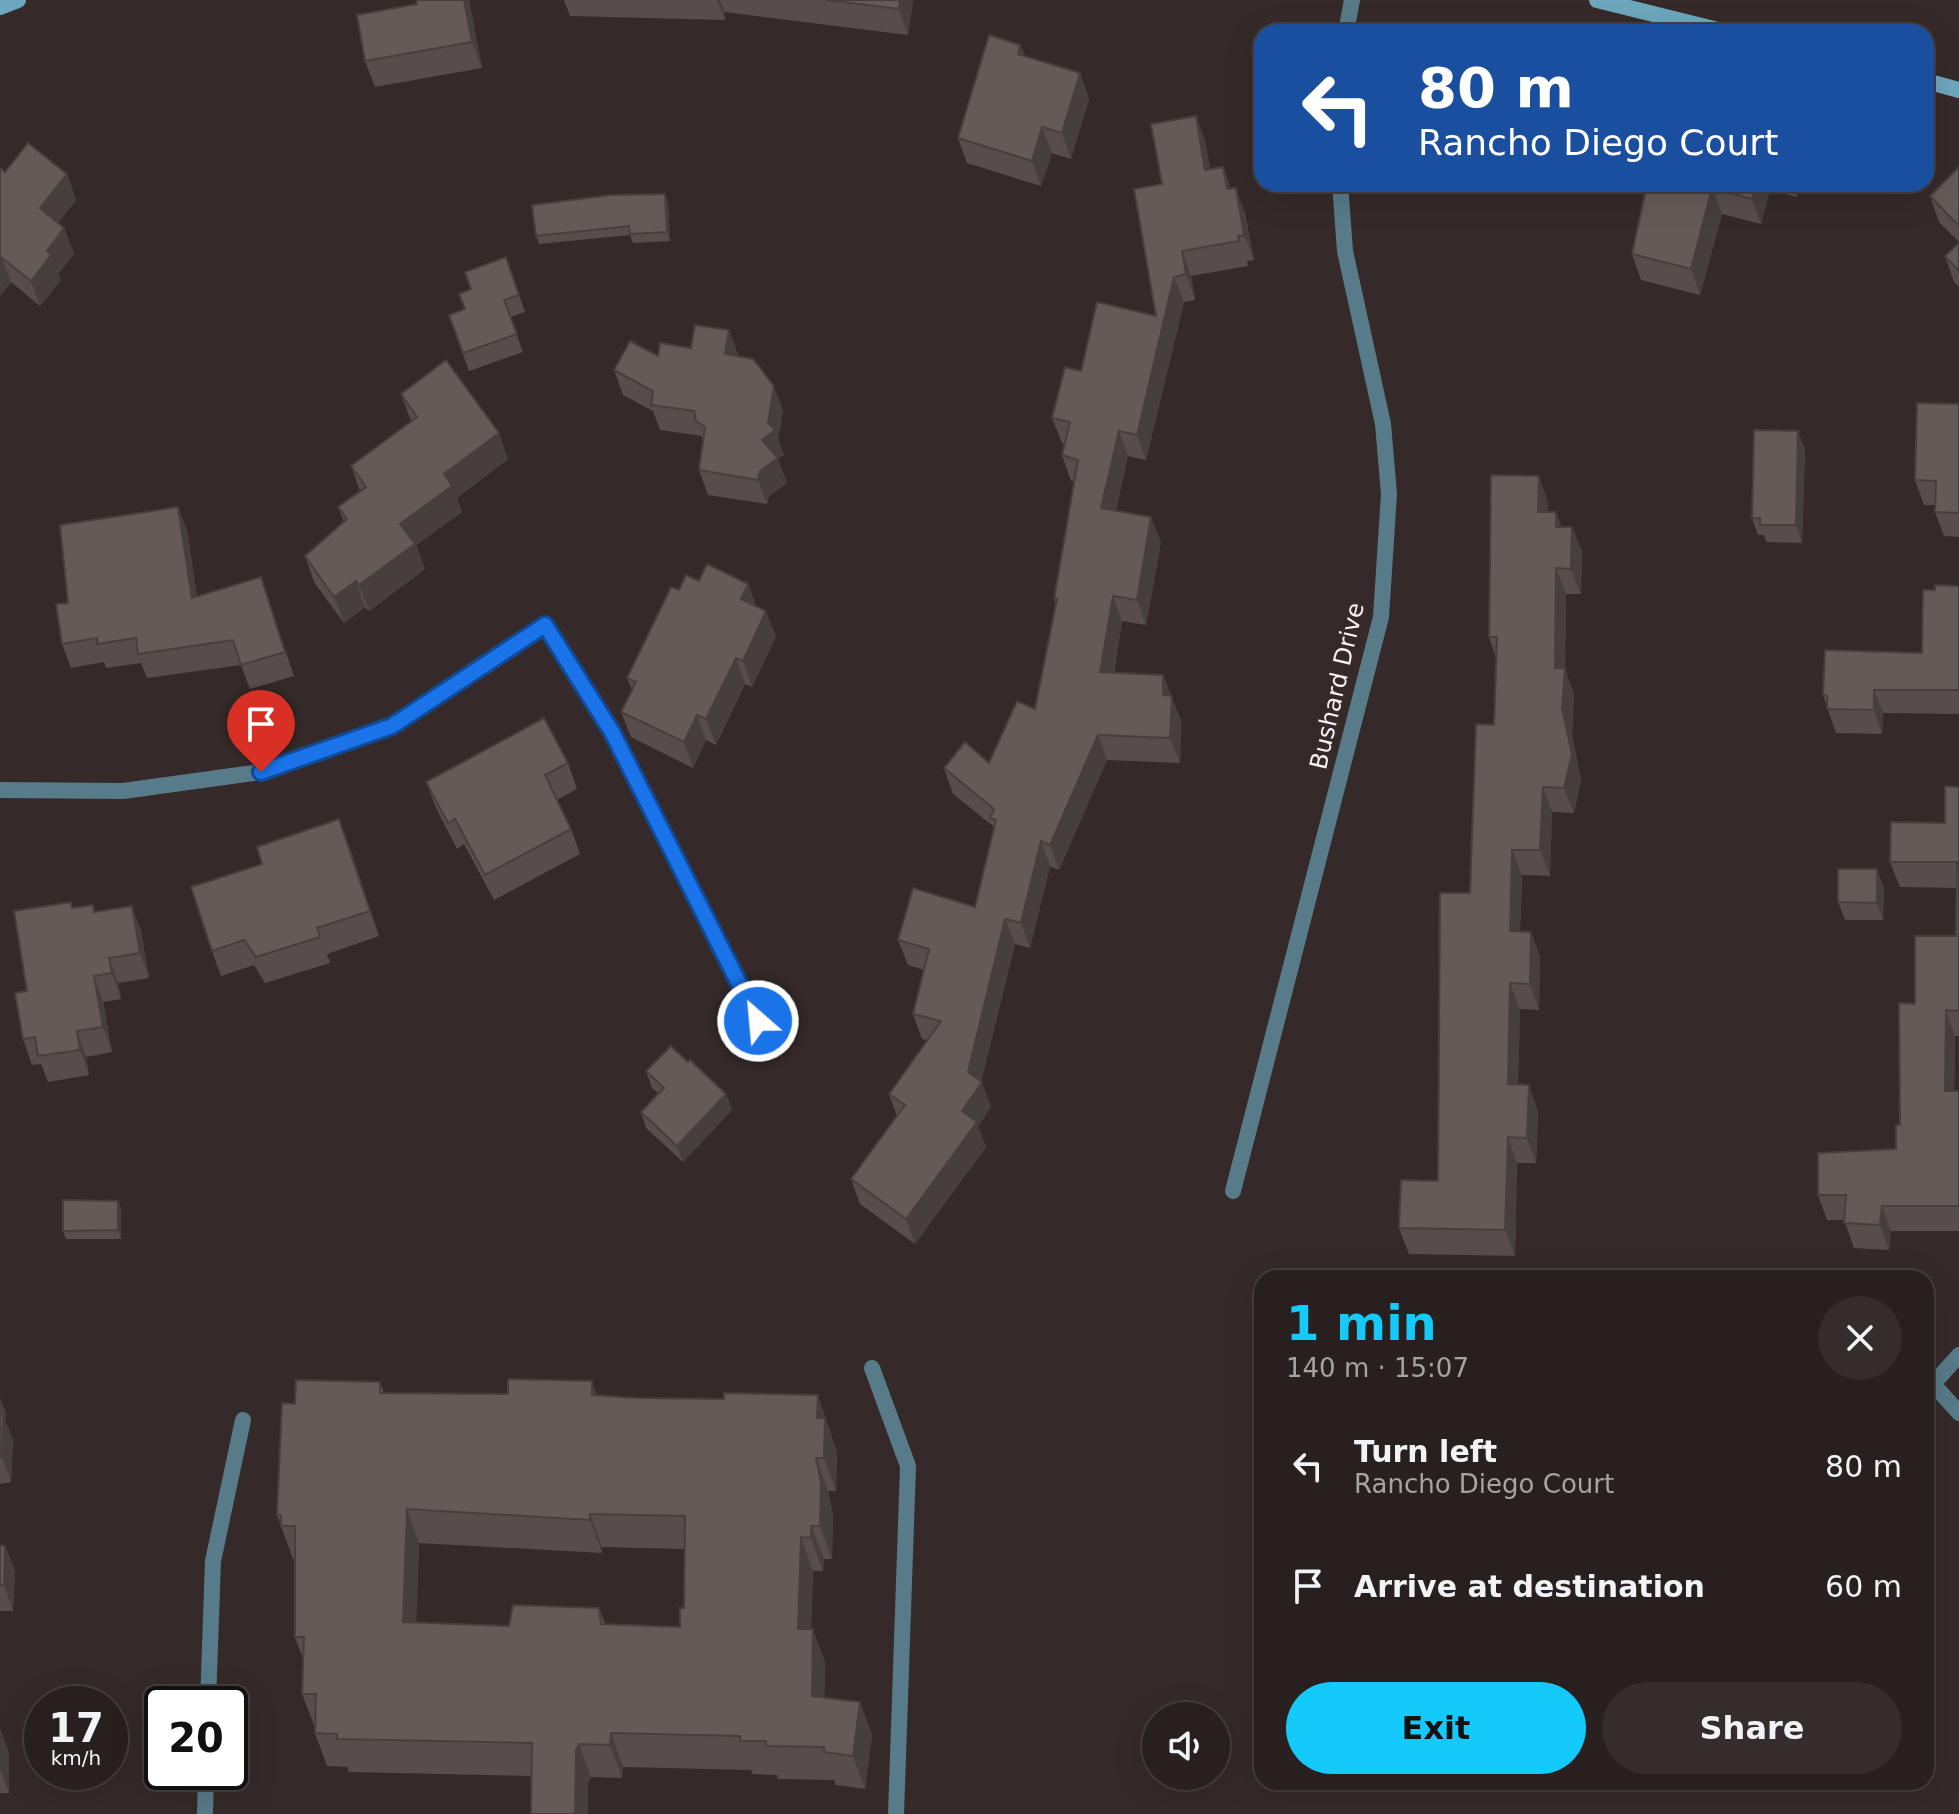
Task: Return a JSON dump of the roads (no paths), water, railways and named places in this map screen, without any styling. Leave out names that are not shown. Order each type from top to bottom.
[{"type":"street","points":[[0,7],[18,0]]},
{"type":"street","points":[[1348,24],[1352,0]]},
{"type":"street","points":[[1597,0],[1694,24]]},
{"type":"street","points":[[1934,83],[1959,90]]},
{"type":"street","name":"Bushard Drive","points":[[1233,1191],[1381,617],[1389,494],[1383,424],[1345,251],[1341,192]]},
{"type":"street","points":[[0,790],[123,791],[261,772],[392,726],[545,625],[612,732],[758,1021]]},
{"type":"street","points":[[1934,1383],[1959,1355]]},
{"type":"street","points":[[872,1368],[908,1466],[896,1814]]},
{"type":"street","points":[[1934,1385],[1959,1413]]},
{"type":"street","points":[[209,1686],[213,1561],[243,1420]]},
{"type":"street","points":[[205,1814],[206,1790]]}]
